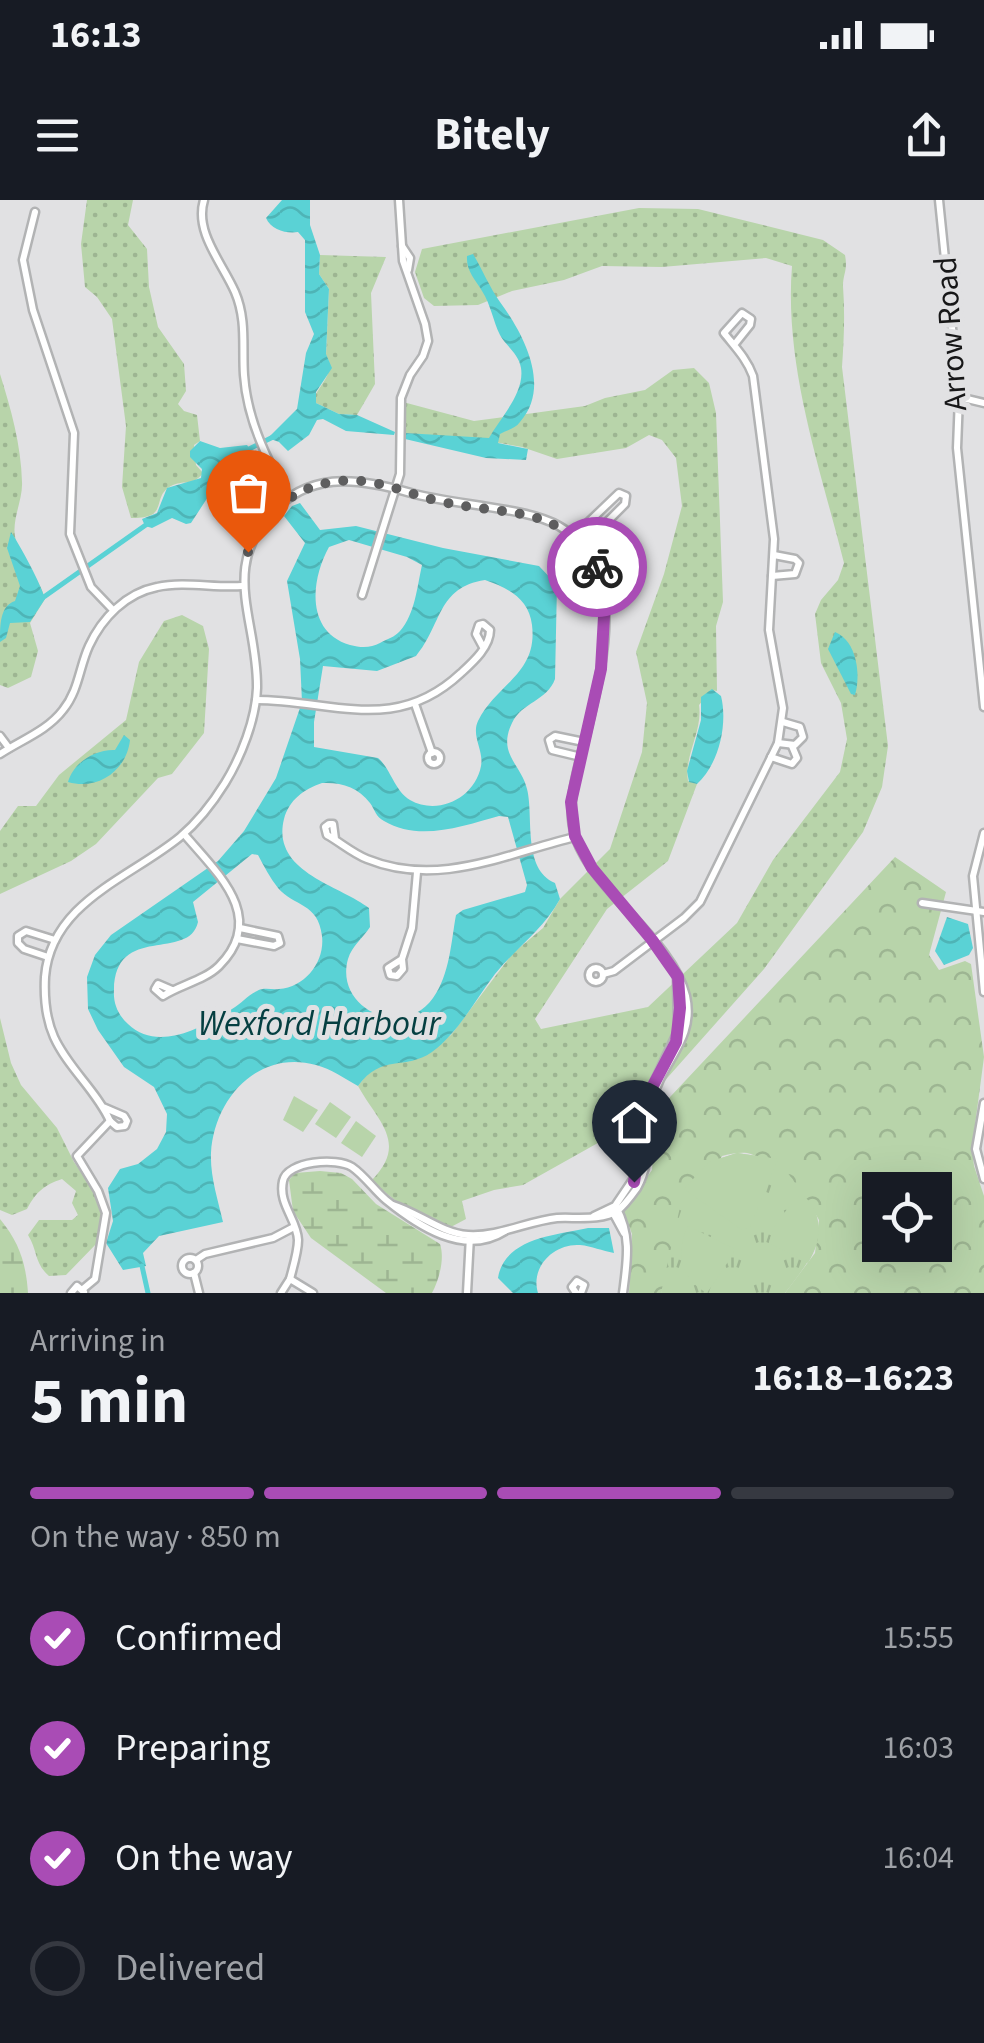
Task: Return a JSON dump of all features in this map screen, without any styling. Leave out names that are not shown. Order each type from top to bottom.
[{"type":"street","points":[[204,200],[204,232],[236,296],[244,323],[247,400],[264,453],[289,497]]},
{"type":"street","points":[[362,595],[402,457],[401,398],[428,341],[407,271],[399,200]]},
{"type":"street","name":"Arrow Road","points":[[939,200],[958,396],[957,448],[984,707]]},
{"type":"street","points":[[35,212],[23,260],[32,310],[74,433],[70,534],[88,580],[113,610]]},
{"type":"street","points":[[602,974],[614,970],[700,902],[778,742],[782,722],[769,630],[774,555],[753,376],[748,363],[724,333],[742,313],[751,319],[750,325],[734,345]]},
{"type":"street","points":[[958,396],[984,403]]},
{"type":"street","points":[[103,1107],[127,1121],[120,1127],[110,1121],[53,1035],[45,1000],[48,957],[67,921],[95,894],[184,834],[204,814],[234,768],[256,700],[255,658],[242,586],[244,566],[254,538],[272,512],[289,497],[335,480],[372,483],[443,502],[538,517],[574,536],[599,571],[605,599],[601,669],[571,802],[575,836],[592,868],[678,977],[678,1032],[650,1086],[644,1172],[639,1184],[614,1209],[594,1216],[550,1218],[470,1238],[393,1205],[345,1164],[330,1162],[292,1168],[285,1174],[282,1186],[285,1208],[298,1242],[290,1278],[281,1293]]},
{"type":"street","points":[[574,536],[619,492],[626,496],[625,504],[584,545]]},
{"type":"street","points":[[772,576],[795,574],[799,563],[774,555]]},
{"type":"street","points":[[0,754],[36,734],[63,711],[81,680],[88,647],[113,610],[128,598],[156,587],[242,586]]},
{"type":"street","points":[[256,700],[358,712],[415,704],[450,684],[476,660],[483,647]]},
{"type":"street","points":[[415,704],[432,753]]},
{"type":"street","points":[[778,742],[800,742],[803,732],[800,727],[782,722]]},
{"type":"street","points":[[0,736],[8,748]]},
{"type":"street","points":[[581,757],[552,750],[549,740],[556,736],[584,742]]},
{"type":"street","points":[[771,756],[792,764],[797,758],[791,745]]},
{"type":"street","points":[[984,833],[974,864],[984,992]]},
{"type":"street","points":[[172,990],[216,969],[240,928],[238,908],[224,884],[184,834]]},
{"type":"street","points":[[335,838],[348,850],[369,860],[417,872],[456,870],[575,836]]},
{"type":"street","points":[[402,959],[412,928],[417,872]]},
{"type":"street","points":[[922,903],[980,912]]},
{"type":"street","points":[[237,939],[274,946],[280,943],[278,936],[240,928]]},
{"type":"street","points":[[48,957],[20,946],[18,940],[22,932],[55,940]]},
{"type":"street","points":[[984,1104],[976,1149],[984,1180]]},
{"type":"street","points":[[71,1293],[75,1287],[84,1291],[95,1279],[106,1214],[98,1191],[77,1156],[110,1121]]},
{"type":"street","points":[[614,1209],[628,1240],[623,1293]]},
{"type":"street","points":[[194,1273],[186,1273],[182,1266],[188,1258],[196,1260],[294,1228]]},
{"type":"street","points":[[467,1293],[470,1238]]},
{"type":"street","points":[[196,1260],[198,1267],[194,1273],[199,1293]]},
{"type":"street","points":[[290,1278],[313,1293]]},
{"type":"green space","points":[[87,200],[133,200],[128,225],[147,249],[149,287],[158,327],[184,364],[186,391],[178,404],[184,411],[197,415],[200,441],[194,445],[196,465],[203,473],[193,481],[166,490],[156,511],[144,517],[131,518],[122,487],[126,426],[112,319],[85,287],[81,244]]},
{"type":"green space","points":[[639,208],[698,209],[823,240],[845,255],[842,367],[888,746],[882,787],[863,832],[764,969],[621,1130],[523,1185],[462,1201],[466,1219],[449,1228],[396,1201],[371,1181],[388,1155],[389,1144],[381,1122],[358,1086],[368,1073],[383,1064],[411,1061],[451,1035],[512,954],[543,928],[560,899],[610,849],[642,752],[647,703],[636,652],[664,574],[682,506],[676,458],[662,440],[649,435],[626,448],[557,459],[483,440],[405,433],[403,402],[474,421],[585,406],[645,390],[673,370],[694,368],[709,383],[716,413],[723,602],[716,626],[717,691],[712,690],[699,705],[687,771],[688,781],[697,784],[668,861],[607,909],[535,1019],[541,1029],[648,1007],[737,923],[773,860],[840,772],[847,739],[841,703],[821,663],[815,614],[838,580],[844,563],[799,379],[793,341],[792,266],[766,258],[662,267],[602,266],[564,280],[512,291],[478,305],[434,306],[424,298],[415,272],[422,249]]},
{"type":"green space","points":[[320,255],[386,257],[371,293],[375,384],[357,415],[339,414],[316,403],[314,398],[329,367],[329,289],[319,274]]},
{"type":"green space","points":[[0,374],[15,427],[21,468],[15,536],[45,599],[30,623],[38,651],[31,677],[8,688],[0,685]]},
{"type":"green space","points":[[182,615],[203,626],[209,649],[204,733],[172,774],[158,778],[96,844],[71,861],[0,894],[0,831],[18,806],[36,806],[59,775],[126,720],[139,662],[164,621]]},
{"type":"green space","points":[[895,857],[946,892],[929,955],[939,970],[965,961],[971,964],[984,1057],[972,1148],[984,1196],[984,1293],[785,1293],[815,1253],[819,1220],[777,1171],[756,1156],[735,1153],[722,1156],[661,1293],[629,1293],[632,1234],[623,1210],[652,1170],[656,1112]]},
{"type":"green space","points":[[0,1018],[21,1085],[57,1128],[74,1162],[100,1199],[103,1217],[98,1242],[66,1275],[49,1276],[44,1271],[28,1235],[39,1220],[72,1220],[78,1215],[72,1203],[76,1191],[62,1179],[41,1190],[27,1209],[12,1215],[0,1210]]},
{"type":"green space","points":[[294,1096],[318,1110],[303,1132],[283,1120]]},
{"type":"green space","points":[[330,1102],[351,1117],[336,1138],[315,1124]]},
{"type":"green space","points":[[356,1121],[376,1136],[362,1157],[341,1143]]},
{"type":"green space","points":[[737,1153],[778,1159],[814,1212],[818,1238],[813,1252],[785,1293],[661,1293],[684,1189],[709,1162]]},
{"type":"green space","points":[[737,1153],[778,1159],[750,1227],[742,1230],[684,1189],[709,1162]]},
{"type":"green space","points":[[295,1173],[341,1173],[352,1179],[376,1204],[440,1244],[440,1269],[432,1293],[386,1293],[311,1238],[293,1211],[289,1180]]},
{"type":"green space","points":[[801,1193],[814,1209],[819,1226],[808,1263],[769,1243],[777,1223]]},
{"type":"green space","points":[[0,1219],[20,1253],[28,1293],[0,1293]]},
{"type":"green space","points":[[688,1226],[733,1248],[734,1253],[707,1293],[691,1280],[682,1264]]},
{"type":"water","points":[[282,200],[310,200],[310,225],[320,255],[319,274],[329,289],[326,354],[332,368],[316,392],[316,403],[339,414],[357,415],[395,432],[394,435],[346,431],[323,419],[317,420],[309,435],[288,451],[268,438],[297,409],[306,353],[314,334],[305,312],[305,240],[298,232],[275,228],[266,218]]},
{"type":"water","points":[[473,254],[531,360],[534,392],[529,408],[518,424],[500,434],[498,443],[528,449],[526,460],[486,458],[405,439],[405,433],[489,438],[519,387],[520,363],[500,335],[485,296],[469,271],[467,256]]},
{"type":"water","points":[[200,441],[220,448],[247,445],[271,495],[259,495],[221,477],[191,523],[172,518],[152,528],[145,526],[142,519],[157,513],[167,488],[201,478],[202,469],[190,457],[190,451]]},
{"type":"water","name":"Wexford Harbour","points":[[300,503],[320,530],[356,526],[539,566],[557,585],[555,679],[546,692],[516,716],[507,743],[527,789],[533,854],[545,876],[555,883],[560,899],[538,929],[495,974],[459,1025],[422,1058],[376,1069],[358,1086],[322,1067],[295,1062],[276,1064],[243,1083],[221,1114],[211,1153],[223,1222],[159,1236],[143,1253],[146,1266],[123,1270],[106,1243],[113,1221],[108,1188],[120,1169],[138,1164],[157,1149],[166,1132],[167,1114],[154,1087],[124,1067],[98,1030],[88,1009],[87,977],[95,955],[111,935],[218,861],[244,831],[276,778],[302,702],[300,659],[287,581],[305,543],[284,516]],"holes":[[[349,540],[422,565],[412,608],[396,635],[377,645],[362,647],[335,638],[325,629],[319,617],[316,589],[329,547]],[[485,580],[522,601],[530,616],[532,642],[522,667],[478,721],[481,766],[471,787],[443,805],[421,804],[405,796],[378,758],[314,747],[323,666],[377,671],[416,656],[449,599],[469,584]],[[336,783],[355,789],[381,819],[412,830],[441,830],[508,817],[527,885],[525,892],[456,915],[443,979],[433,998],[406,1017],[374,1013],[351,992],[346,977],[348,959],[370,927],[369,908],[310,875],[288,852],[283,837],[284,819],[298,796],[315,785]],[[252,854],[258,855],[278,888],[316,917],[322,936],[317,963],[298,983],[260,990],[194,1029],[166,1037],[140,1032],[124,1020],[117,1008],[114,995],[118,969],[126,957],[139,950],[192,934],[198,922],[193,902]]]},
{"type":"water","points":[[11,532],[45,599],[30,622],[10,623],[6,638],[0,642],[4,611],[15,601],[20,586],[7,548]]},
{"type":"water","points":[[835,632],[848,643],[856,659],[855,695],[828,649]]},
{"type":"water","points":[[712,689],[721,696],[722,731],[711,766],[697,784],[689,782],[687,771],[701,720],[701,697]]},
{"type":"water","points":[[124,735],[130,740],[128,751],[109,776],[90,783],[68,782],[80,763],[100,752],[115,750]]},
{"type":"water","points":[[947,917],[968,924],[973,948],[969,955],[944,965],[935,951]]},
{"type":"water","points":[[588,1228],[609,1228],[614,1253],[580,1245],[553,1252],[538,1274],[538,1293],[513,1293],[498,1278],[502,1265],[521,1246]]},
{"type":"waterway","points":[[247,450],[273,437]]},
{"type":"waterway","points":[[41,599],[150,522]]},
{"type":"waterway","points":[[142,1266],[148,1293]]},
{"type":"way so far","points":[[248,552],[262,524],[286,498],[318,484],[352,480],[443,502],[538,517],[574,536],[597,567]]},
{"type":"route","points":[[597,567],[605,599],[601,669],[571,802],[575,836],[592,868],[678,977],[680,1008],[676,1042],[647,1097],[634,1182]]}]
